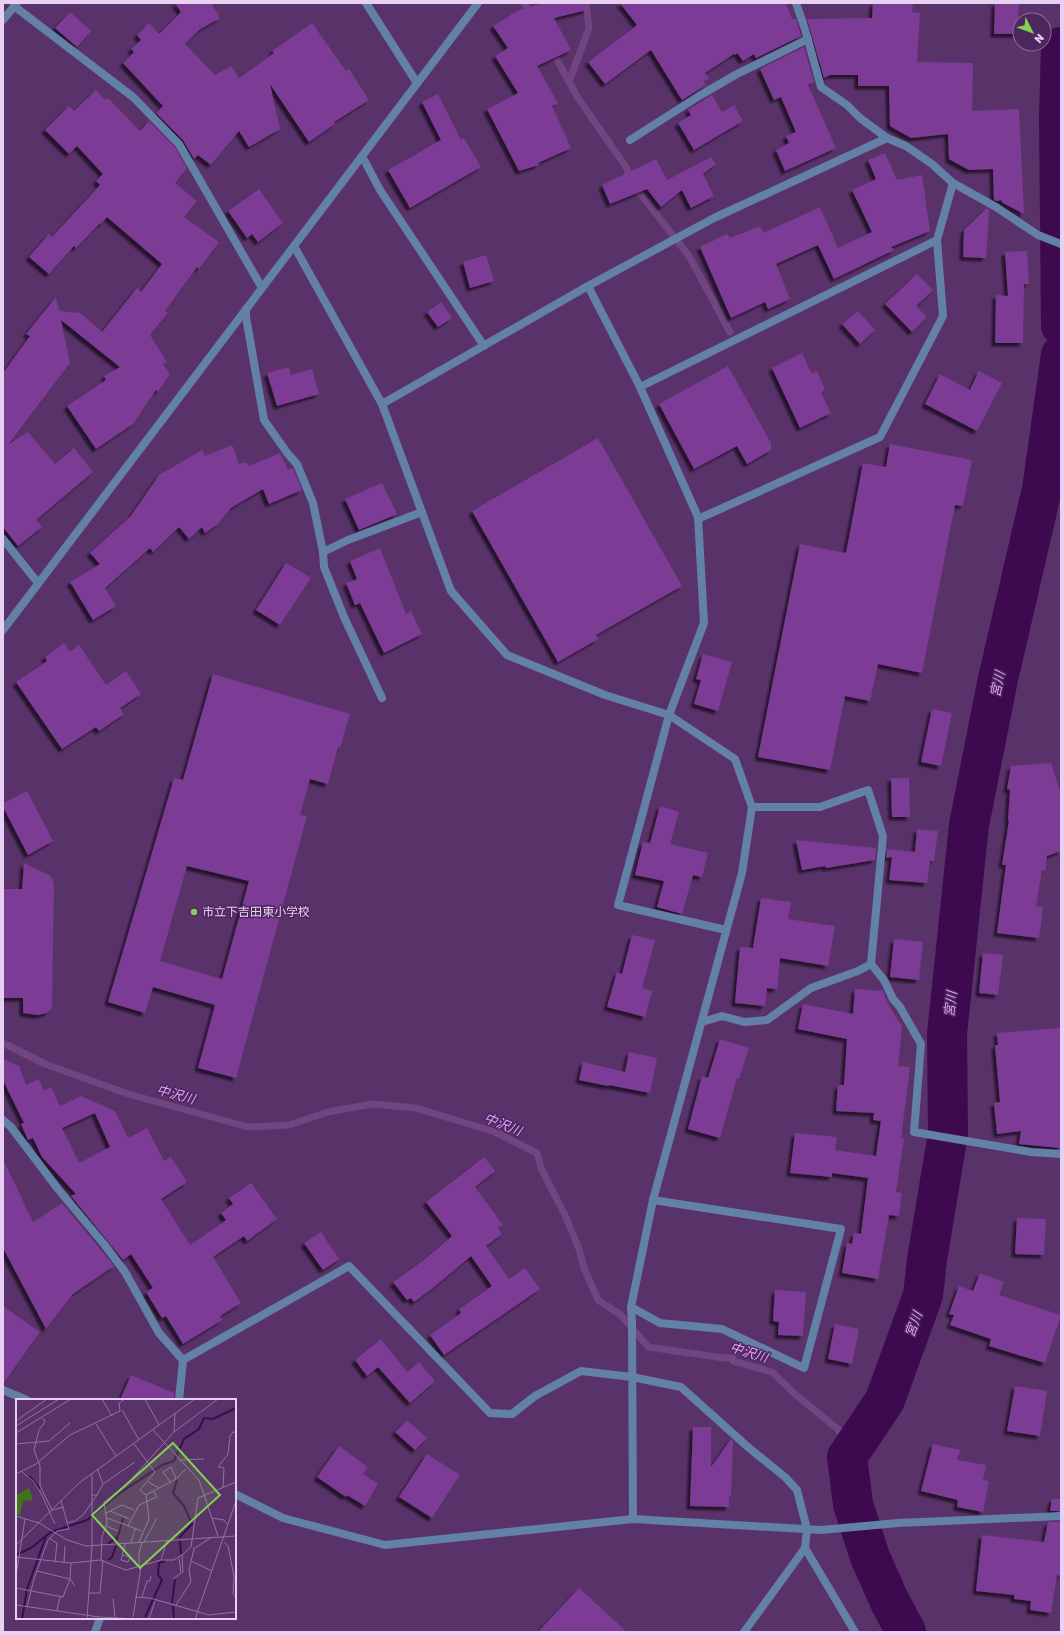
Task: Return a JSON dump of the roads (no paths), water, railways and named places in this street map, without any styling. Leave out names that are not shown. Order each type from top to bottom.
[{"type":"street","points":[[366,3],[417,83]]},
{"type":"street","points":[[3,630],[478,3]]},
{"type":"street","points":[[796,3],[808,39],[821,87],[847,105],[860,118],[887,138],[906,146],[932,164],[953,183],[996,207],[1038,235],[1061,244]]},
{"type":"street","points":[[3,20],[16,5],[133,97],[179,144],[262,288]]},
{"type":"street","points":[[630,140],[699,96],[737,74],[808,39]]},
{"type":"street","points":[[382,404],[588,286],[683,234],[714,218],[887,138]]},
{"type":"street","points":[[362,156],[380,190],[484,346]]},
{"type":"street","points":[[698,519],[880,437],[942,316],[936,240],[953,183]]},
{"type":"street","points":[[640,387],[936,240]]},
{"type":"street","points":[[294,246],[382,404],[451,591],[507,656],[605,695],[669,715],[735,759],[752,807],[742,873],[653,1200],[631,1307],[633,1519]]},
{"type":"street","points":[[588,286],[640,387],[698,519],[704,623],[669,715],[618,905],[726,930]]},
{"type":"street","points":[[246,309],[246,317],[264,420],[288,454],[297,464],[313,503],[323,552],[324,567],[344,617],[382,698]]},
{"type":"street","points":[[323,552],[348,540],[422,512]]},
{"type":"street","points":[[3,539],[38,584]]},
{"type":"street","points":[[752,807],[820,806],[868,790],[883,836],[871,964],[884,980],[893,999],[900,1006],[921,1044],[914,1132],[1032,1152],[1061,1154]]},
{"type":"street","points":[[702,1022],[722,1016],[744,1022],[767,1020],[811,988],[858,971],[871,964]]},
{"type":"street","points":[[3,1120],[11,1127],[58,1189],[104,1244],[125,1272],[159,1333],[183,1360],[179,1399]]},
{"type":"street","points":[[631,1307],[660,1324],[722,1329],[804,1368],[841,1229],[653,1200]]},
{"type":"street","points":[[183,1360],[349,1266],[490,1413],[512,1414],[535,1396],[580,1371],[632,1377],[681,1387],[749,1448],[785,1477],[797,1490],[807,1529],[805,1548],[744,1632]]},
{"type":"street","points":[[3,1390],[25,1399]]},
{"type":"street","points":[[236,1494],[283,1518],[385,1545],[633,1519],[821,1530],[898,1523],[1061,1516]]},
{"type":"street","points":[[805,1548],[855,1632]]},
{"type":"street","points":[[95,1632],[100,1619]]},
{"type":"waterway","points":[[524,3],[532,15]]},
{"type":"waterway","points":[[569,82],[589,28],[586,3]]},
{"type":"waterway","name":"宮川","points":[[1061,47],[1059,118],[1061,326]]},
{"type":"waterway","points":[[551,49],[578,98],[626,167],[632,183],[689,256],[730,332]]},
{"type":"waterway","name":"宮川","points":[[906,1632],[890,1602],[870,1557],[853,1504],[847,1457],[885,1400],[923,1295],[927,1260],[948,1133],[947,1034],[969,825],[998,679],[1042,489],[1061,355]]},
{"type":"waterway","name":"中沢川","points":[[3,1043],[45,1064],[128,1094],[248,1127],[289,1125],[328,1112],[372,1104],[416,1108],[495,1132],[537,1153],[541,1168],[565,1215],[579,1249],[584,1268],[598,1300],[621,1315],[648,1347],[733,1358],[733,1361],[772,1372],[796,1395],[839,1430],[847,1457]]},
{"type":"place","name":"市立下吉田東小学校","points":[[194,912]]}]
